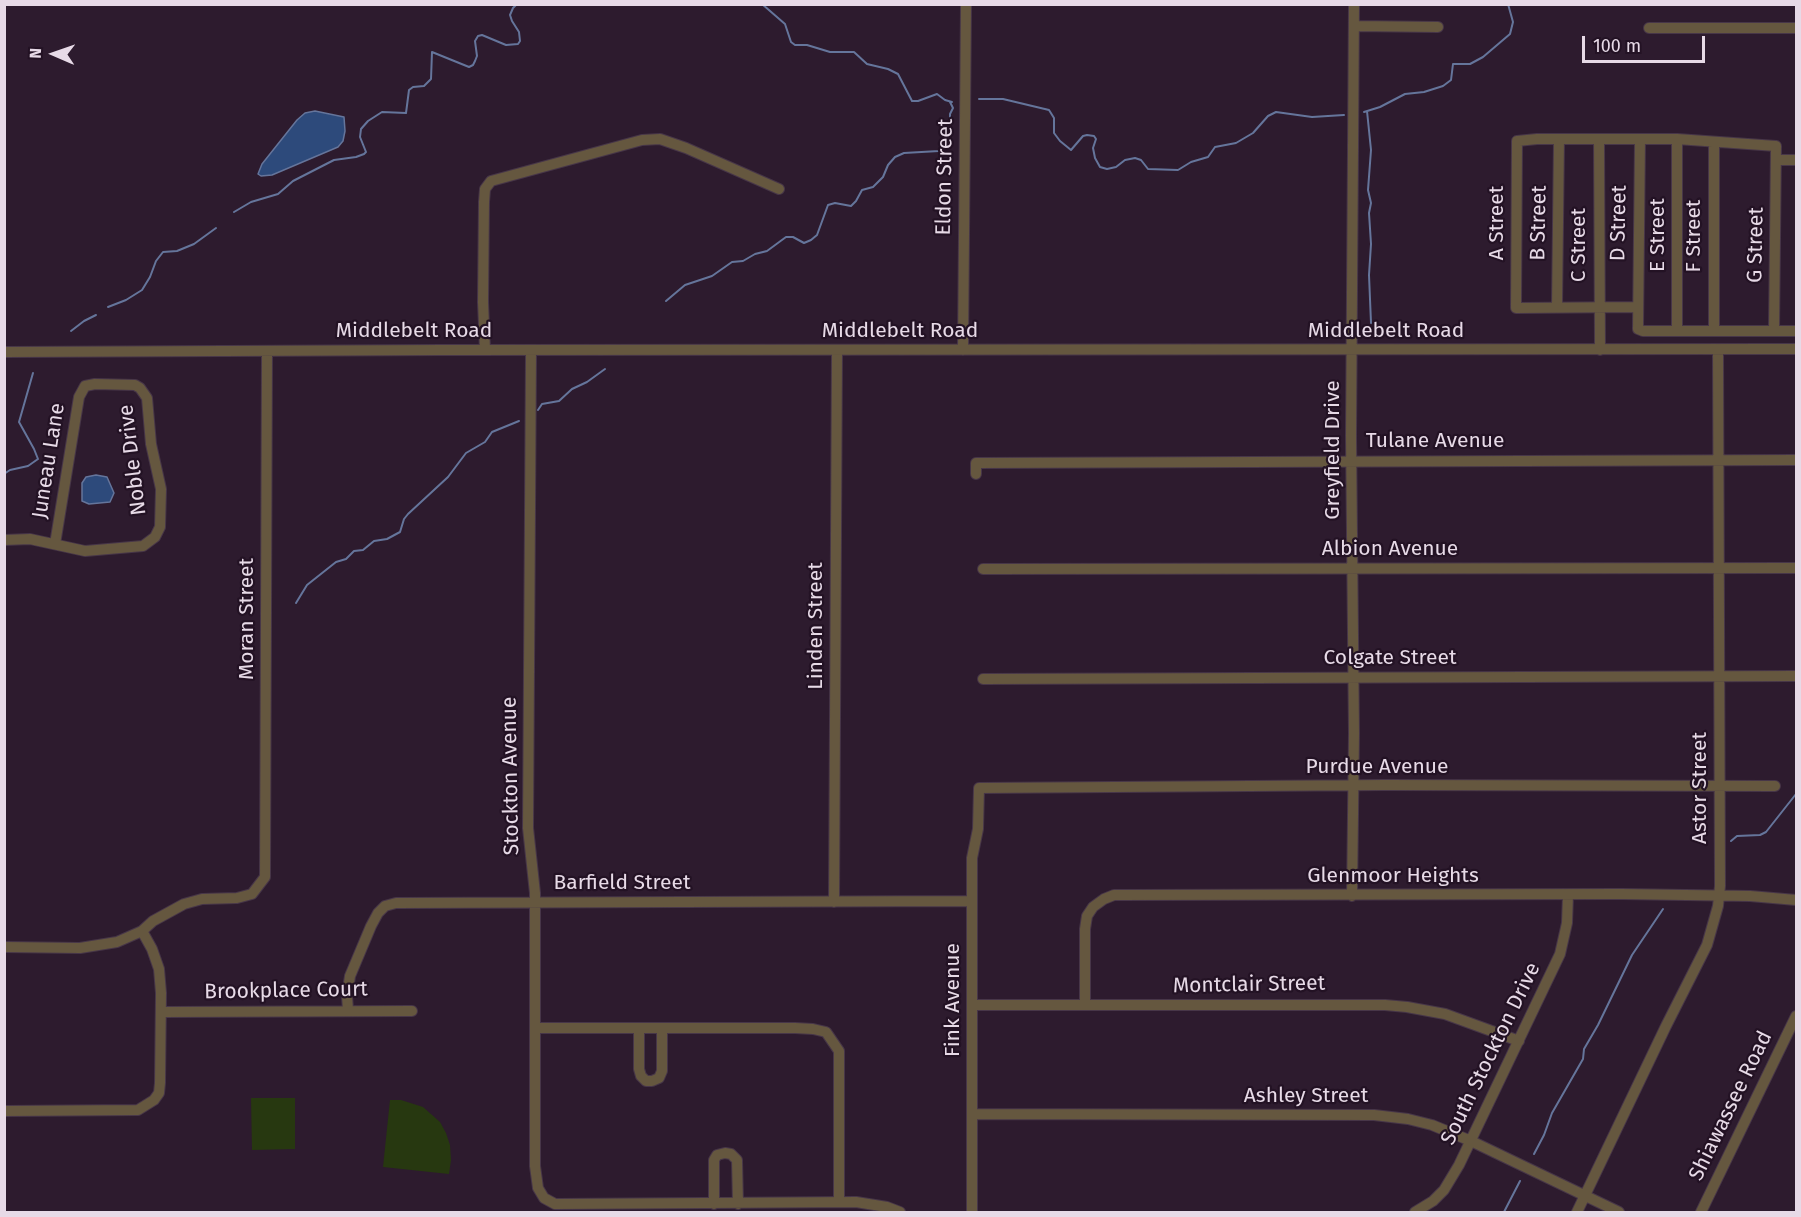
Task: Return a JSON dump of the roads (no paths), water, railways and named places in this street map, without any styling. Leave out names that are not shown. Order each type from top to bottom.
[{"type":"street","name":"Eldon Street","points":[[963,350],[966,4]]},
{"type":"street","name":"Greyfield Drive","points":[[1352,896],[1353,5]]},
{"type":"street","points":[[1354,26],[1438,27]]},
{"type":"street","points":[[1649,28],[1797,28]]},
{"type":"street","points":[[485,350],[484,202],[485,189],[491,181],[642,140],[660,139],[779,189]]},
{"type":"street","points":[[1559,139],[1677,139],[1776,146],[1776,160],[1797,160]]},
{"type":"street","name":"B Street","points":[[1557,307],[1559,139]]},
{"type":"street","name":"A Street","points":[[1559,139],[1517,141],[1516,308],[1637,307]]},
{"type":"street","name":"C Street","points":[[1599,139],[1600,350]]},
{"type":"street","name":"D Street","points":[[1637,307],[1640,139]]},
{"type":"street","name":"E Street","points":[[1677,139],[1677,331]]},
{"type":"street","name":"F Street","points":[[1713,331],[1714,142]]},
{"type":"street","name":"G Street","points":[[1774,331],[1776,160]]},
{"type":"street","points":[[1637,307],[1638,329],[1643,331],[1797,331]]},
{"type":"street","name":"Middlebelt Road","points":[[4,352],[1797,349]]},
{"type":"street","name":"Astor Street","points":[[1577,1212],[1707,945],[1716,917],[1719,896],[1720,786],[1718,350]]},
{"type":"street","name":"Moran Street","points":[[142,931],[170,910],[184,904],[202,899],[237,898],[252,894],[265,877],[267,351]]},
{"type":"street","name":"Stockton Avenue","points":[[531,351],[528,828],[535,903],[535,1166],[538,1188],[544,1198],[555,1204],[636,1208]]},
{"type":"street","name":"Linden Street","points":[[834,902],[837,351]]},
{"type":"street","name":"Noble Drive","points":[[4,540],[30,539],[85,551],[143,546],[155,537],[160,527],[161,489],[151,444],[149,405],[146,393],[135,385],[85,386]]},
{"type":"street","name":"Juneau Lane","points":[[55,544],[79,397],[85,386]]},
{"type":"street","name":"Tulane Avenue","points":[[976,474],[976,463],[1797,460]]},
{"type":"street","name":"Albion Avenue","points":[[983,569],[1797,568]]},
{"type":"street","name":"Colgate Street","points":[[983,679],[1797,676]]},
{"type":"street","name":"Purdue Avenue","points":[[979,788],[1775,786]]},
{"type":"street","name":"Fink Avenue","points":[[972,1212],[972,858],[978,829],[979,788]]},
{"type":"street","name":"Glenmoor Heights","points":[[1085,1005],[1087,916],[1093,907],[1114,895],[1750,896],[1797,900]]},
{"type":"street","name":"South Stockton Drive","points":[[1415,1212],[1433,1201],[1444,1190],[1471,1141],[1560,954],[1567,923],[1568,895]]},
{"type":"street","name":"Barfield Street","points":[[348,1010],[347,996],[350,976],[371,926],[385,906],[396,903],[972,902]]},
{"type":"street","points":[[4,948],[80,948],[117,942],[142,931],[159,969],[162,1012],[159,1093],[148,1105],[129,1111],[4,1111]]},
{"type":"street","name":"Montclair Street","points":[[973,1005],[1331,1004],[1407,1007],[1445,1014],[1519,1041]]},
{"type":"street","name":"Brookplace Court","points":[[162,1012],[412,1011]]},
{"type":"street","name":"Shiawassee Road","points":[[1701,1212],[1797,1016]]},
{"type":"street","points":[[536,1028],[795,1028],[826,1032],[839,1051],[840,1202]]},
{"type":"street","points":[[639,1028],[639,1069],[641,1076],[646,1081],[652,1082],[659,1078],[662,1071],[662,1028]]},
{"type":"street","name":"Ashley Street","points":[[973,1114],[1374,1115],[1422,1122],[1471,1141],[1619,1212]]},
{"type":"street","points":[[714,1204],[714,1160],[717,1155],[725,1152],[737,1160],[738,1204]]},
{"type":"street","points":[[636,1208],[840,1202],[875,1204],[900,1212]]},
{"type":"water","points":[[315,111],[344,117],[343,141],[338,147],[272,175],[258,174],[262,164],[297,120],[305,113]]},
{"type":"water","points":[[96,475],[107,477],[114,493],[110,502],[89,504],[82,501],[82,483],[86,477]]},
{"type":"waterway","points":[[234,212],[251,202],[278,194],[293,181],[334,160],[364,154],[366,152],[360,137],[361,129],[368,121],[382,112],[406,113],[409,90],[413,87],[424,86],[431,79],[432,52],[469,67],[473,65],[477,56],[475,41],[478,36],[482,35],[506,45],[518,44],[519,32],[510,15],[517,4]]},
{"type":"waterway","points":[[762,4],[785,24],[791,42],[795,45],[807,45],[830,52],[854,52],[867,64],[898,74],[912,101],[937,94],[952,102]]},
{"type":"waterway","points":[[1364,112],[1380,107],[1405,94],[1424,92],[1443,86],[1451,80],[1453,64],[1470,64],[1483,57],[1510,34],[1513,22],[1508,4]]},
{"type":"waterway","points":[[979,99],[1003,99],[1049,110],[1054,118],[1054,133],[1060,141],[1071,150],[1083,136],[1094,136],[1096,139],[1093,148],[1095,158],[1100,167],[1107,169],[1135,158],[1141,160],[1148,169],[1178,170],[1191,162],[1208,157],[1215,147],[1236,143],[1253,133],[1268,116],[1276,112],[1312,117],[1344,115]]},
{"type":"waterway","points":[[944,133],[950,126],[950,114],[953,108],[950,102]]},
{"type":"waterway","points":[[1367,111],[1371,150],[1368,190],[1371,203],[1369,213],[1371,323]]},
{"type":"waterway","points":[[666,301],[685,285],[712,276],[732,262],[743,261],[755,254],[767,251],[786,237],[793,237],[804,243],[811,240],[817,235],[828,205],[835,203],[851,206],[862,190],[873,187],[883,177],[888,165],[895,157],[904,153],[939,151],[942,144]]},
{"type":"waterway","points":[[108,307],[142,290],[163,252],[177,251],[194,244],[216,228]]},
{"type":"waterway","points":[[71,331],[96,315]]},
{"type":"waterway","points":[[538,410],[542,404],[559,401],[572,389],[605,369]]},
{"type":"waterway","points":[[4,474],[10,470],[28,466],[38,459],[19,422],[33,373]]},
{"type":"waterway","points":[[296,603],[307,585],[336,562],[346,559],[354,551],[363,550],[374,541],[387,539],[400,532],[408,514],[448,477],[466,453],[485,442],[492,432],[519,421]]},
{"type":"waterway","points":[[1731,841],[1737,836],[1760,835],[1766,832],[1796,794]]},
{"type":"waterway","points":[[1534,1154],[1552,1113],[1583,1059],[1584,1049],[1632,955],[1663,909]]},
{"type":"waterway","points":[[1504,1212],[1520,1181]]}]
